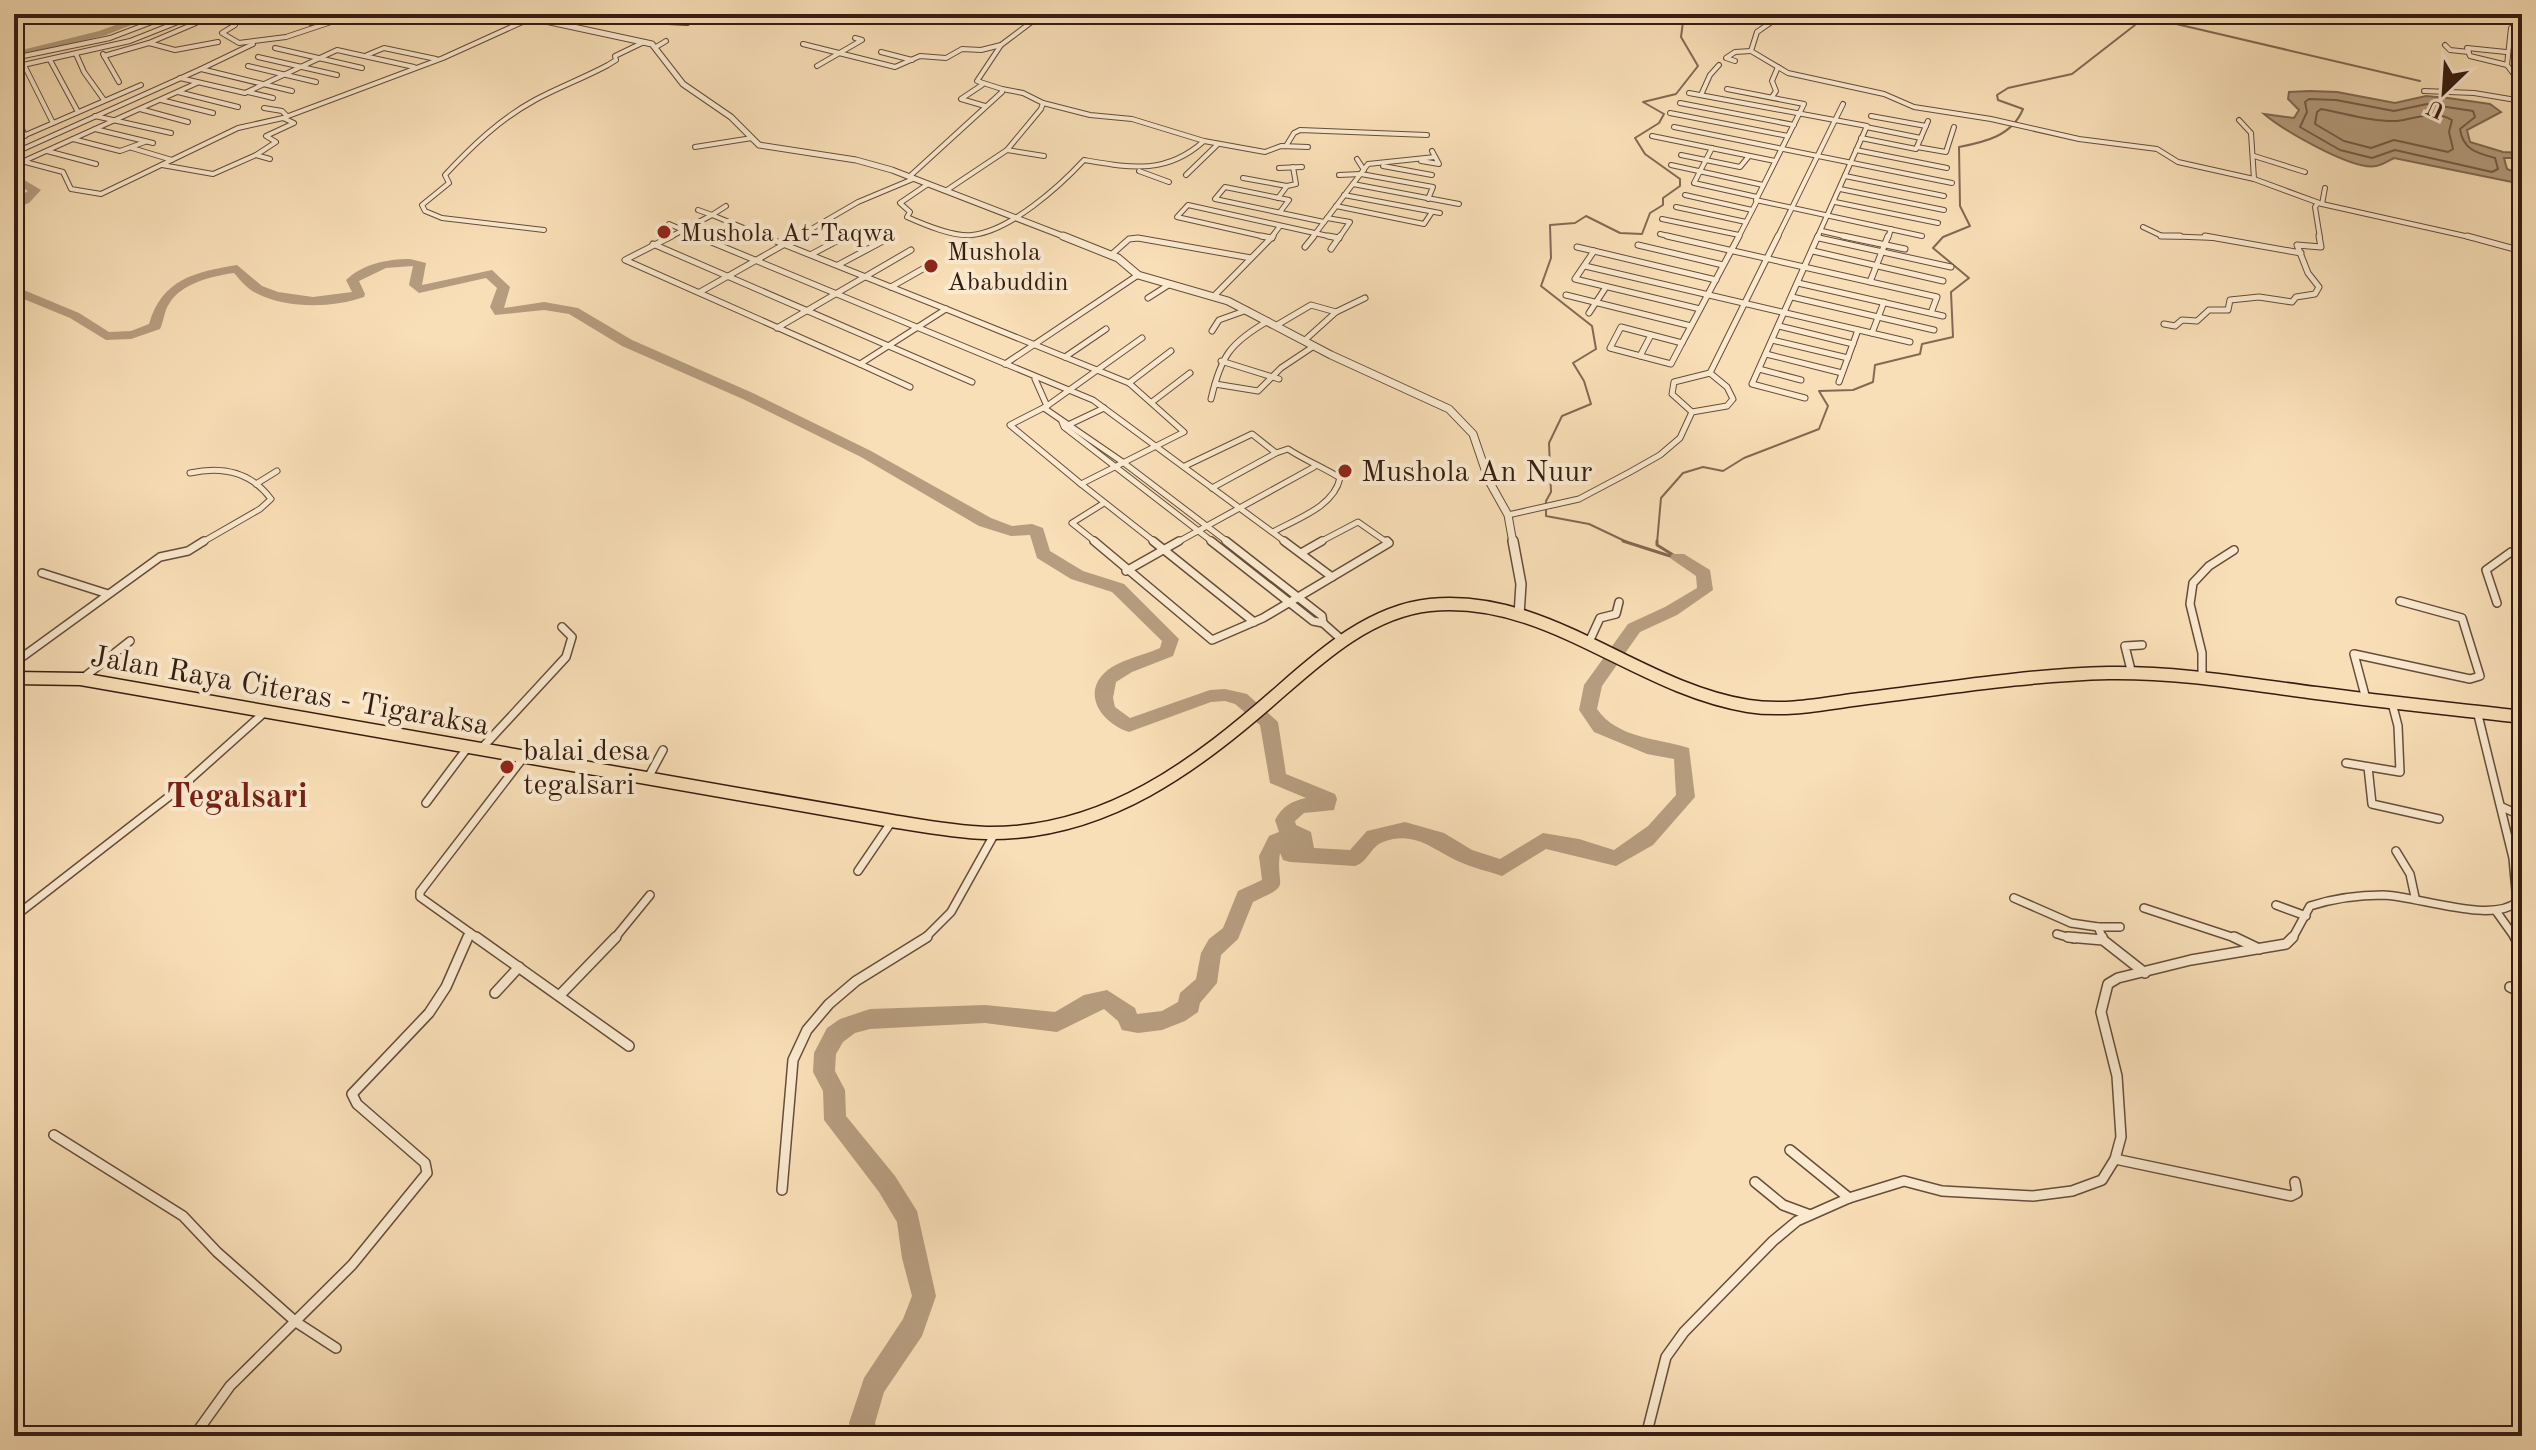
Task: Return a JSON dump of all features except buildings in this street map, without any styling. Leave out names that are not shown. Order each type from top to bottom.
[{"type":"main road","name":"Jalan Raya Citeras - Tigaraksa","points":[[14,678],[81,679],[892,821],[995,833],[1056,827],[1132,802],[1186,769],[1341,639],[1395,613],[1429,605],[1462,604],[1519,615],[1695,691],[1727,701],[1767,707],[2087,674],[2202,677],[2522,717]]},
{"type":"street","points":[[14,58],[110,38],[175,14],[196,23],[149,43],[104,56]]},
{"type":"street","points":[[213,14],[235,25],[222,33],[232,42],[243,43],[267,37],[286,37],[340,19],[382,19],[393,14]]},
{"type":"street","points":[[245,14],[257,20]]},
{"type":"street","points":[[285,14],[298,18],[307,14]]},
{"type":"street","points":[[311,23],[331,14],[340,19]]},
{"type":"street","points":[[513,14],[656,47],[683,84],[731,117],[764,147],[856,160],[947,190],[1111,255],[1138,275],[1215,295],[1457,415],[1473,434],[1489,481],[1508,515],[1521,584],[1519,615]]},
{"type":"street","points":[[540,21],[550,14]]},
{"type":"street","points":[[597,14],[593,17],[687,23]]},
{"type":"street","points":[[630,20],[636,14]]},
{"type":"street","points":[[674,14],[697,15]]},
{"type":"street","points":[[1042,14],[1001,45],[977,81],[982,85],[1023,93],[1043,103],[1090,115],[1132,119],[1218,144],[1265,152],[1286,146],[1308,147]]},
{"type":"street","points":[[1751,51],[1757,32],[1783,14]]},
{"type":"street","points":[[2424,91],[2474,93],[2522,100],[2522,89],[2507,65],[2506,52],[2511,28],[2519,24],[2504,14]]},
{"type":"street","points":[[14,67],[130,41],[188,18]]},
{"type":"street","points":[[14,156],[24,162],[63,172],[68,188],[95,195],[238,128],[285,117],[439,60],[529,19]]},
{"type":"street","points":[[14,156],[267,37]]},
{"type":"street","points":[[817,66],[862,40],[855,38]]},
{"type":"street","points":[[656,47],[666,41]]},
{"type":"street","points":[[149,43],[164,50],[176,51],[218,42]]},
{"type":"street","points":[[544,230],[442,218],[425,211],[422,205],[449,183],[445,175],[464,153],[514,113],[546,94],[589,77],[616,60],[615,56],[644,42]]},
{"type":"street","points":[[803,44],[892,67],[924,56],[948,57],[962,49],[981,50],[1001,45]]},
{"type":"street","points":[[100,48],[119,82]]},
{"type":"street","points":[[275,48],[362,68]]},
{"type":"street","points":[[365,56],[384,48],[439,60]]},
{"type":"street","points":[[2438,50],[2447,48],[2469,52]]},
{"type":"street","points":[[2506,52],[2467,48],[2472,57],[2507,65]]},
{"type":"street","points":[[59,49],[63,57]]},
{"type":"street","points":[[179,78],[248,92],[337,50],[416,67]]},
{"type":"street","points":[[1735,61],[1726,58],[1731,53],[1751,51],[1788,73],[1889,95],[1914,107],[1991,119],[2079,139],[2157,149],[2178,162],[2254,179],[2320,204],[2447,230],[2522,251]]},
{"type":"street","points":[[881,52],[912,60]]},
{"type":"street","points":[[76,54],[84,72],[104,100]]},
{"type":"street","points":[[258,57],[337,75]]},
{"type":"street","points":[[50,60],[80,111],[171,133]]},
{"type":"street","points":[[24,65],[53,123]]},
{"type":"street","points":[[1701,95],[1710,75],[1719,65]]},
{"type":"street","points":[[248,66],[316,82]]},
{"type":"street","points":[[1772,97],[1776,91],[1772,81],[1778,67]]},
{"type":"street","points":[[201,69],[292,91]]},
{"type":"street","points":[[24,162],[197,83]]},
{"type":"street","points":[[14,140],[141,85]]},
{"type":"street","points":[[982,85],[961,99],[985,106]]},
{"type":"street","points":[[700,292],[858,202],[912,178],[1002,89]]},
{"type":"street","points":[[1682,343],[1621,327],[1610,348],[1671,364],[1746,222],[1803,104],[1727,89]]},
{"type":"street","points":[[177,91],[238,107]]},
{"type":"street","points":[[248,92],[273,98]]},
{"type":"street","points":[[1726,124],[1745,92]]},
{"type":"street","points":[[1689,93],[1921,138]]},
{"type":"street","points":[[160,100],[213,113]]},
{"type":"street","points":[[947,190],[1007,150],[1029,126],[1043,103]]},
{"type":"street","points":[[1680,103],[1794,125]]},
{"type":"street","points":[[1710,373],[1843,104]]},
{"type":"street","points":[[162,165],[213,174],[256,155],[276,142],[266,136],[294,123],[282,111],[264,108]]},
{"type":"street","points":[[139,109],[188,122]]},
{"type":"street","points":[[14,111],[25,136]]},
{"type":"street","points":[[1670,113],[1788,136]]},
{"type":"street","points":[[1805,398],[1752,384],[1829,216],[1871,113],[1898,121],[1927,124],[1917,147]]},
{"type":"street","points":[[1898,121],[1901,115]]},
{"type":"street","points":[[2239,120],[2251,133],[2256,168],[2254,179]]},
{"type":"street","points":[[1674,127],[1952,183]]},
{"type":"street","points":[[1861,138],[1946,152],[1954,127]]},
{"type":"street","points":[[95,129],[153,143]]},
{"type":"street","points":[[1286,146],[1297,130],[1427,135]]},
{"type":"street","points":[[1652,136],[1775,161]]},
{"type":"street","points":[[695,147],[752,138]]},
{"type":"street","points":[[73,139],[120,151],[145,142]]},
{"type":"street","points":[[928,184],[900,203],[910,212],[907,217],[969,235],[1014,216],[1064,182],[1084,160],[1133,168],[1163,167],[1190,155],[1204,141]]},
{"type":"street","points":[[2157,149],[2161,143]]},
{"type":"street","points":[[1186,175],[1218,144]]},
{"type":"street","points":[[132,148],[172,160]]},
{"type":"street","points":[[1712,148],[1695,184],[1793,209],[1922,236]]},
{"type":"street","points":[[1007,150],[1044,156]]},
{"type":"street","points":[[1856,150],[1947,168]]},
{"type":"street","points":[[47,151],[96,164]]},
{"type":"street","points":[[1305,247],[1371,164],[1435,157],[1432,151]]},
{"type":"street","points":[[256,155],[270,159]]},
{"type":"street","points":[[1681,155],[1741,167],[1749,156]]},
{"type":"street","points":[[2254,156],[2305,172]]},
{"type":"street","points":[[1357,159],[1362,172]]},
{"type":"street","points":[[1396,168],[1402,161]]},
{"type":"street","points":[[1333,164],[1340,177],[1362,172],[1433,187],[1428,199]]},
{"type":"street","points":[[1371,164],[1432,175]]},
{"type":"street","points":[[1671,165],[1763,185]]},
{"type":"street","points":[[1243,178],[1287,186],[1296,184],[1293,167]]},
{"type":"street","points":[[1279,168],[1302,167]]},
{"type":"street","points":[[1133,168],[1169,182]]},
{"type":"street","points":[[1271,173],[1275,184]]},
{"type":"street","points":[[1845,176],[1944,196]]},
{"type":"street","points":[[1353,184],[1459,204]]},
{"type":"street","points":[[1278,198],[1287,186]]},
{"type":"street","points":[[1280,212],[1289,200],[1225,187],[1215,199],[1280,212],[1326,220],[1350,222],[1331,249]]},
{"type":"street","points":[[2164,324],[2175,326],[2182,320],[2197,321],[2209,310],[2228,310],[2230,300],[2259,297],[2292,302],[2296,297],[2315,294],[2319,287],[2308,273],[2299,244],[2321,248],[2315,207],[2320,204],[2325,188]]},
{"type":"street","points":[[1840,189],[1944,210]]},
{"type":"street","points":[[1344,195],[1440,213]]},
{"type":"street","points":[[1685,195],[1752,210]]},
{"type":"street","points":[[1835,202],[1938,223]]},
{"type":"street","points":[[1272,238],[1177,217],[1188,205],[1339,238]]},
{"type":"street","points":[[726,206],[625,260],[910,387]]},
{"type":"street","points":[[1336,206],[1424,224],[1432,212]]},
{"type":"street","points":[[1676,207],[1746,222]]},
{"type":"street","points":[[698,210],[1129,383],[1184,432],[1081,484]]},
{"type":"street","points":[[1662,219],[1739,235]]},
{"type":"street","points":[[669,224],[1035,378],[1072,390],[1158,446],[1332,577]]},
{"type":"street","points":[[1215,295],[1230,275],[1263,249],[1280,226]]},
{"type":"street","points":[[2143,227],[2162,236],[2208,236],[2301,253]]},
{"type":"street","points":[[812,254],[858,229]]},
{"type":"street","points":[[1870,282],[1891,229]]},
{"type":"street","points":[[1822,231],[1905,249]]},
{"type":"street","points":[[1660,234],[1937,297],[1931,313]]},
{"type":"street","points":[[1111,255],[1128,240],[1138,238],[1251,258]]},
{"type":"street","points":[[1819,238],[1951,267]]},
{"type":"street","points":[[838,265],[883,241]]},
{"type":"street","points":[[653,244],[972,382]]},
{"type":"street","points":[[1638,245],[1723,265]]},
{"type":"street","points":[[1577,247],[1716,280]]},
{"type":"street","points":[[777,328],[911,250]]},
{"type":"street","points":[[1594,251],[1575,279],[1700,309]]},
{"type":"street","points":[[1813,251],[1943,281]]},
{"type":"street","points":[[1615,273],[1623,258]]},
{"type":"street","points":[[891,287],[935,262]]},
{"type":"street","points":[[1645,280],[1654,265]]},
{"type":"street","points":[[1585,266],[1910,342]]},
{"type":"street","points":[[1005,364],[1138,275]]},
{"type":"street","points":[[1798,283],[1943,316]]},
{"type":"street","points":[[1148,298],[1170,284]]},
{"type":"street","points":[[1589,313],[1606,287]]},
{"type":"street","points":[[1566,295],[1691,326]]},
{"type":"street","points":[[1792,297],[1934,330]]},
{"type":"street","points":[[1305,340],[1336,312],[1365,298]]},
{"type":"street","points":[[1872,333],[1884,302]]},
{"type":"street","points":[[1277,325],[1312,304],[1320,303],[1336,312]]},
{"type":"street","points":[[860,364],[947,309]]},
{"type":"street","points":[[1212,331],[1221,319],[1247,310]]},
{"type":"street","points":[[1211,399],[1221,361],[1235,339],[1268,321]]},
{"type":"street","points":[[1779,326],[1853,344]]},
{"type":"street","points":[[1065,357],[1106,329]]},
{"type":"street","points":[[1839,382],[1858,330]]},
{"type":"street","points":[[1640,356],[1651,335]]},
{"type":"street","points":[[1142,338],[1072,390],[1010,426],[1254,622]]},
{"type":"street","points":[[1772,340],[1848,358]]},
{"type":"street","points":[[1215,384],[1258,391],[1271,377],[1314,346]]},
{"type":"street","points":[[1129,383],[1171,351]]},
{"type":"street","points":[[1766,354],[1842,373]]},
{"type":"street","points":[[1221,361],[1279,379]]},
{"type":"street","points":[[1759,369],[1801,380]]},
{"type":"street","points":[[1152,402],[1190,373]]},
{"type":"street","points":[[1692,412],[1727,406],[1733,399],[1727,387],[1710,373]]},
{"type":"street","points":[[1692,412],[1672,394],[1674,382],[1710,373]]},
{"type":"street","points":[[1035,378],[1046,407],[1065,424],[1203,530],[1313,621],[1323,623],[1341,639]]},
{"type":"street","points":[[1065,424],[1104,408]]},
{"type":"street","points":[[1508,515],[1567,503],[1660,455],[1680,438],[1692,412]]},
{"type":"street","points":[[1185,466],[1252,434],[1276,453]]},
{"type":"street","points":[[1212,488],[1288,449],[1314,467],[1325,468],[1340,478],[1336,492],[1273,532]]},
{"type":"street","points":[[1126,571],[1314,467]]},
{"type":"street","points":[[14,663],[160,557],[186,552],[266,505],[270,496],[256,484],[228,470],[208,469],[190,473]]},
{"type":"street","points":[[256,484],[277,471]]},
{"type":"street","points":[[1104,503],[1072,523],[1212,640],[1254,622],[1389,543],[1358,522],[1301,553]]},
{"type":"street","points":[[1203,530],[1299,597],[1322,616],[1323,623]]},
{"type":"street","points":[[2202,677],[2202,653],[2190,604],[2193,583],[2209,566],[2234,550]]},
{"type":"street","points":[[2497,603],[2486,570],[2511,552],[2522,552]]},
{"type":"street","points":[[42,573],[108,594]]},
{"type":"street","points":[[2366,699],[2354,654],[2470,679],[2480,676],[2462,618],[2400,601]]},
{"type":"street","points":[[1592,644],[1600,618],[1616,614],[1619,602]]},
{"type":"street","points":[[426,803],[475,748],[566,657],[572,637],[562,627]]},
{"type":"street","points":[[81,679],[130,641]]},
{"type":"street","points":[[2132,675],[2125,646],[2142,645]]},
{"type":"street","points":[[2346,763],[2400,772],[2398,726],[2392,703]]},
{"type":"street","points":[[1646,1436],[1666,1357],[1684,1332],[1788,1227],[1849,1198],[1904,1181],[1942,1191],[2033,1196],[2072,1191],[2102,1180],[2115,1159],[2121,1137],[2120,1095],[2101,1012],[2108,984],[2118,978],[2191,960],[2286,944],[2293,938],[2310,906],[2328,899],[2368,894],[2415,897],[2496,911],[2509,909],[2517,902],[2513,858],[2477,711]]},
{"type":"street","points":[[14,917],[180,788],[265,712]]},
{"type":"street","points":[[648,778],[663,750]]},
{"type":"street","points":[[523,758],[420,892],[422,900],[629,1046]]},
{"type":"street","points":[[2368,767],[2371,784],[2368,794],[2372,804],[2439,819]]},
{"type":"street","points":[[2502,807],[2522,816]]},
{"type":"street","points":[[858,871],[892,821]]},
{"type":"street","points":[[782,1190],[793,1060],[798,1041],[818,1017],[852,986],[935,930],[951,910],[995,833]]},
{"type":"street","points":[[2396,851],[2412,877],[2415,897]]},
{"type":"street","points":[[560,995],[621,932],[650,895]]},
{"type":"street","points":[[2014,898],[2071,923],[2120,927]]},
{"type":"street","points":[[2276,905],[2306,916]]},
{"type":"street","points":[[2144,908],[2223,932],[2260,949]]},
{"type":"street","points":[[2496,911],[2522,947]]},
{"type":"street","points":[[2098,927],[2103,940],[2145,973]]},
{"type":"street","points":[[194,1436],[230,1386],[352,1265],[427,1173],[425,1163],[357,1104],[352,1094],[429,1013],[446,987],[470,933]]},
{"type":"street","points":[[2057,934],[2077,940],[2103,940]]},
{"type":"street","points":[[495,993],[519,967]]},
{"type":"street","points":[[2510,987],[2522,993]]},
{"type":"street","points":[[54,1135],[183,1216],[217,1252],[296,1322],[336,1348]]},
{"type":"street","points":[[1790,1150],[1849,1198]]},
{"type":"street","points":[[2115,1159],[2291,1196],[2297,1193],[2295,1182]]},
{"type":"street","points":[[1755,1182],[1783,1205],[1810,1215]]},
{"type":"water","points":[[2289,92],[2337,92],[2395,103],[2426,96],[2490,104],[2501,112],[2467,130],[2470,142],[2503,152],[2522,153],[2522,158],[2504,158],[2507,169],[2522,175],[2522,184],[2394,158],[2376,166],[2365,166],[2335,156],[2286,130],[2264,114],[2294,118],[2299,110],[2288,99]]},
{"type":"waterway","points":[[14,55],[103,33],[154,14]]},
{"type":"waterway","points":[[1628,543],[1589,524],[1546,516],[1546,501],[1551,492],[1549,443],[1562,416],[1591,404],[1584,381],[1573,363],[1596,349],[1592,326],[1541,286],[1551,258],[1550,225],[1575,223],[1586,216],[1620,233],[1642,234],[1650,213],[1663,205],[1663,198],[1680,186],[1680,179],[1645,154],[1635,138],[1659,123],[1664,114],[1643,102],[1676,94],[1698,66],[1681,37],[1684,14]]},
{"type":"waterway","points":[[1657,543],[1661,498],[1683,473],[1703,467],[1723,471],[1744,458],[1819,429],[1828,406],[1819,391],[1853,390],[1873,382],[1875,365],[1920,354],[1922,344],[1953,337],[1951,292],[1969,278],[1933,248],[1943,237],[1970,226],[1960,206],[1959,147],[1988,140],[2012,126],[2023,109],[1998,100],[1997,95],[2008,88],[2072,74],[2135,25],[2137,19],[2172,23],[2420,81]]},
{"type":"waterway","points":[[14,177],[35,190],[25,200],[14,204]]},
{"type":"waterway","points":[[14,290],[74,315],[106,336],[119,336],[155,326],[160,307],[177,288],[197,278],[228,270],[237,269],[266,293],[313,301],[339,300],[359,294],[352,280],[368,270],[392,263],[420,263],[415,285],[419,289],[465,281],[488,273],[504,287],[497,307],[500,312],[544,306],[573,311],[627,343],[750,397],[866,454],[985,522],[1011,531],[1032,529],[1037,532],[1043,554],[1077,575],[1118,588],[1154,626],[1171,639],[1167,652],[1126,667],[1109,678],[1104,698],[1109,712],[1129,725],[1210,696],[1225,695],[1241,699],[1269,722],[1277,778],[1328,799],[1327,805],[1298,808],[1285,820],[1288,830],[1304,837],[1301,855]]},
{"type":"waterway","points":[[1623,541],[1628,543]]},
{"type":"waterway","points":[[1628,543],[1670,556]]},
{"type":"waterway","points":[[1657,543],[1678,558]]},
{"type":"waterway","points":[[1301,855],[1355,858],[1374,836],[1405,830],[1437,838],[1465,856],[1502,868],[1543,841],[1616,858],[1637,846],[1686,797],[1683,753],[1653,749],[1600,727],[1588,710],[1593,685],[1634,628],[1671,611],[1705,590],[1704,574],[1678,558]]},
{"type":"waterway","points":[[865,1436],[862,1423],[873,1387],[913,1327],[924,1296],[914,1258],[909,1219],[887,1184],[835,1120],[834,1090],[824,1072],[825,1053],[835,1035],[848,1026],[870,1019],[985,1014],[1057,1022],[1092,1002],[1107,999],[1127,1015],[1130,1023],[1146,1024],[1170,1018],[1190,1005],[1188,1000],[1206,983],[1211,953],[1231,933],[1245,897],[1272,884],[1269,856],[1276,841],[1282,839],[1288,844],[1290,854],[1301,855]]},
{"type":"place","name":"Mushola At-Taqwa","points":[[664,232]]},
{"type":"place","name":"Mushola Ababuddin","points":[[931,266]]},
{"type":"place","name":"Mushola An Nuur","points":[[1345,471]]},
{"type":"place","name":"balai desa tegalsari","points":[[507,767]]},
{"type":"district","name":"Tegalsari","points":[[237,795]]}]
